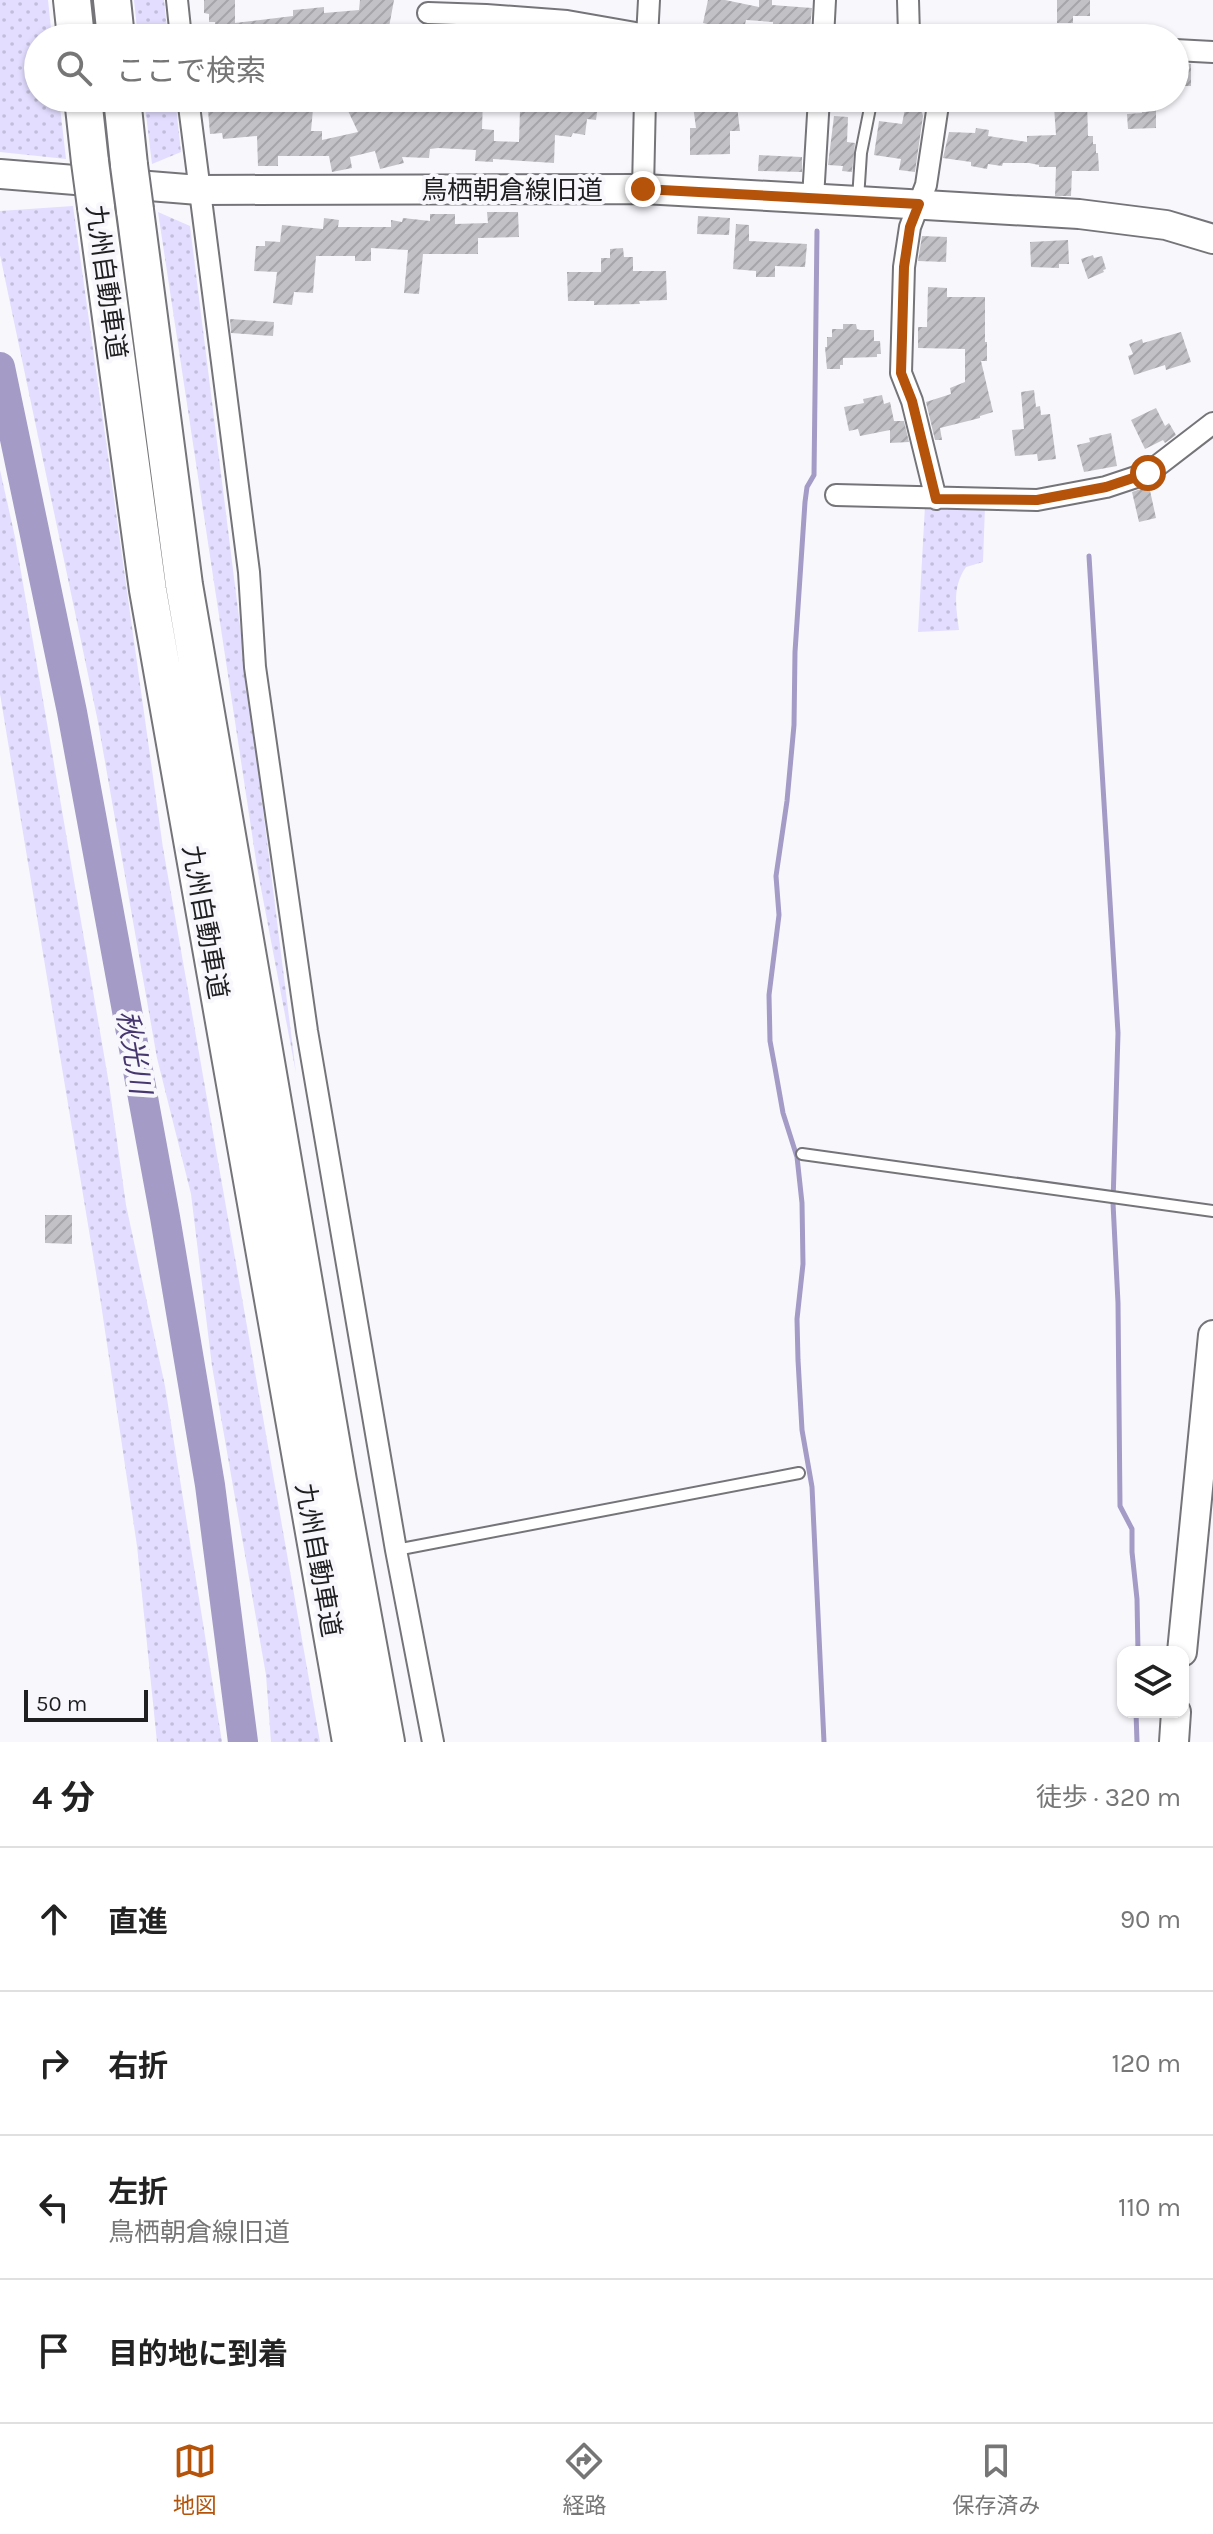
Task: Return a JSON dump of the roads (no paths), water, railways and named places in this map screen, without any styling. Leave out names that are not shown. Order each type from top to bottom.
[{"type":"highway","points":[[72,0],[75,24]]},
{"type":"highway","points":[[112,0],[115,24]]},
{"type":"highway","name":"九州自動車道","points":[[85,112],[148,590],[351,1742]]},
{"type":"highway","name":"九州自動車道","points":[[123,112],[184,585],[335,1465],[386,1742]]},
{"type":"street","points":[[177,0],[180,24]]},
{"type":"street","points":[[565,0],[567,21]]},
{"type":"street","points":[[648,24],[649,0]]},
{"type":"street","points":[[824,24],[825,0]]},
{"type":"street","points":[[908,0],[909,24]]},
{"type":"street","points":[[428,13],[493,10],[583,24]]},
{"type":"street","points":[[1189,51],[1213,52]]},
{"type":"street","points":[[190,112],[249,572],[255,667],[304,1016],[396,1550],[433,1742]]},
{"type":"street","points":[[643,189],[645,112]]},
{"type":"street","points":[[813,198],[818,112]]},
{"type":"street","points":[[936,499],[912,401],[901,373],[904,267],[910,227],[926,185],[937,112]]},
{"type":"street","name":"鳥栖朝倉線旧道","points":[[0,174],[199,190],[643,189],[813,198],[1079,214],[1166,225],[1213,239]]},
{"type":"street","points":[[836,495],[1037,500],[1106,487],[1148,473],[1213,423]]},
{"type":"street","points":[[1183,1646],[1213,1335]]},
{"type":"street","points":[[1174,1742],[1176,1718]]},
{"type":"lane","points":[[858,201],[861,153],[869,112]]},
{"type":"lane","points":[[802,1154],[1213,1211]]},
{"type":"lane","points":[[396,1550],[799,1473]]},
{"type":"waterway","points":[[817,231],[814,475],[807,487],[805,502],[795,652],[794,725],[776,876],[779,915],[769,995],[770,1041],[783,1113],[797,1157],[802,1203],[803,1264],[797,1319],[798,1360],[802,1430],[812,1487],[824,1742]]},
{"type":"waterway","name":"秋光川","points":[[0,367],[72,712],[165,1217],[210,1485],[243,1742]]},
{"type":"waterway","points":[[1089,556],[1118,1033],[1113,1203],[1118,1303],[1120,1506],[1132,1529],[1138,1646]]},
{"type":"waterway","points":[[1136,1718],[1137,1742]]}]
